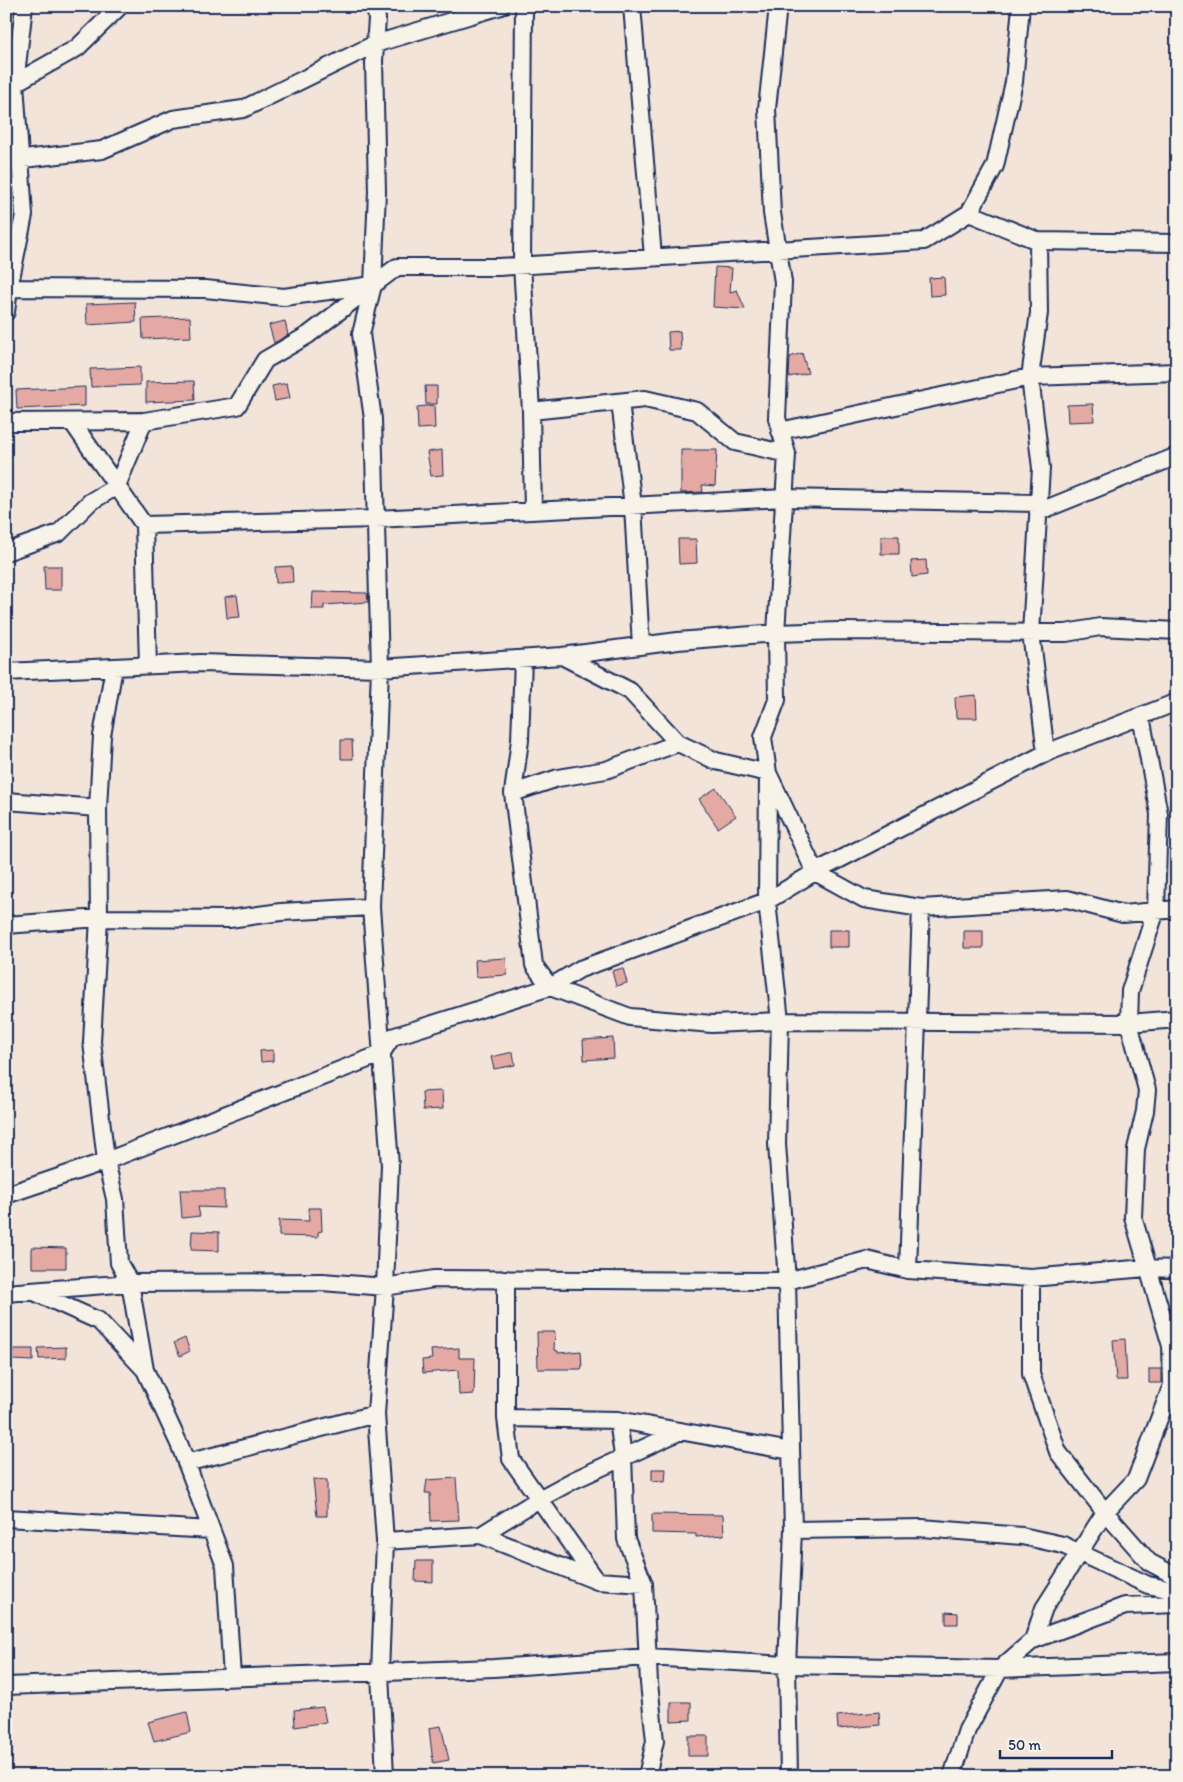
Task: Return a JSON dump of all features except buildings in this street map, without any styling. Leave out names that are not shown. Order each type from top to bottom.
[{"type":"street","points":[[6,312],[8,288],[24,215],[13,161],[15,83],[24,6]]},
{"type":"street","points":[[15,83],[77,48],[120,6]]},
{"type":"street","points":[[376,6],[377,191],[373,285],[361,334],[373,419],[380,668],[371,907],[390,1165],[385,1286],[376,1414],[384,1541],[380,1673],[385,1776]]},
{"type":"street","points":[[13,161],[102,150],[173,120],[243,109],[375,44],[501,6]]},
{"type":"street","points":[[524,6],[522,265],[531,411],[533,511]]},
{"type":"street","points":[[632,6],[653,257]]},
{"type":"street","points":[[778,6],[767,109],[772,213],[783,282],[777,418],[787,454],[776,633],[776,700],[763,737],[768,773],[767,901],[780,1021],[777,1144],[787,1281],[793,1530],[787,1665],[789,1776]]},
{"type":"street","points":[[6,422],[144,421],[237,406],[265,360],[308,335],[397,267],[522,265],[924,241],[969,213],[995,166],[1014,82],[1021,6]]},
{"type":"street","points":[[969,213],[1038,241],[1177,243]]},
{"type":"street","points":[[1038,241],[1039,313],[1030,376],[1041,468],[1031,633],[1046,753]]},
{"type":"street","points":[[8,288],[205,289],[284,297],[373,285]]},
{"type":"street","points":[[780,431],[1030,376],[1177,372]]},
{"type":"street","points":[[531,411],[645,399],[697,411],[735,442],[787,454]]},
{"type":"street","points":[[620,402],[633,506],[641,646]]},
{"type":"street","points":[[6,552],[59,533],[90,502],[117,486],[144,421]]},
{"type":"street","points":[[72,422],[144,524],[148,665]]},
{"type":"street","points":[[144,524],[376,519],[784,498],[1039,508],[1177,456]]},
{"type":"street","points":[[6,672],[200,663],[380,668],[562,656],[641,646],[776,633],[839,631],[1066,633],[1100,627],[1177,631]]},
{"type":"street","points":[[562,656],[630,691],[678,743],[716,761],[768,773]]},
{"type":"street","points":[[523,659],[520,740],[513,793],[534,965],[550,987],[630,1017],[712,1024],[780,1021],[917,1023],[1069,1021],[1129,1023],[1177,1019]]},
{"type":"street","points":[[114,667],[102,736],[98,808],[99,918],[92,1042],[106,1161],[115,1200],[119,1263],[130,1284],[145,1370],[186,1463],[225,1566],[232,1677]]},
{"type":"street","points":[[6,1195],[106,1161],[381,1054],[392,1037],[550,987],[580,969],[767,901],[815,872],[1046,753],[1177,702]]},
{"type":"street","points":[[1033,1640],[1044,1608],[1105,1512],[1136,1479],[1172,1385],[1171,1346],[1146,1268],[1133,1217],[1136,1149],[1145,1111],[1147,1090],[1129,1023],[1130,991],[1156,910],[1159,814],[1141,716]]},
{"type":"street","points":[[513,793],[558,778],[606,770],[678,743]]},
{"type":"street","points":[[768,773],[815,872],[864,899],[921,908],[1067,899],[1123,914],[1177,909]]},
{"type":"street","points":[[6,801],[98,808]]},
{"type":"street","points":[[6,925],[99,918],[229,919],[281,912],[371,907]]},
{"type":"street","points":[[908,1270],[921,908]]},
{"type":"street","points":[[6,1293],[130,1284],[322,1282],[385,1286],[434,1279],[787,1281],[867,1260],[908,1270],[1032,1278],[1146,1268],[1177,1269]]},
{"type":"street","points":[[1032,1278],[1031,1374],[1058,1452],[1105,1512],[1150,1562],[1177,1577]]},
{"type":"street","points":[[506,1279],[506,1418],[511,1459],[598,1581]]},
{"type":"street","points":[[30,1290],[99,1321],[145,1370]]},
{"type":"street","points":[[186,1463],[376,1414]]},
{"type":"street","points":[[506,1418],[618,1420],[791,1451]]},
{"type":"street","points":[[618,1420],[623,1456],[626,1539],[644,1584],[647,1656],[655,1741],[647,1776]]},
{"type":"street","points":[[481,1535],[539,1499],[623,1456],[681,1431]]},
{"type":"street","points":[[6,1518],[211,1530]]},
{"type":"street","points":[[793,1530],[922,1528],[1012,1535],[1063,1545],[1079,1554],[1148,1584],[1177,1591]]},
{"type":"street","points":[[384,1541],[481,1535],[598,1581],[644,1584]]},
{"type":"street","points":[[952,1776],[967,1730],[1000,1669],[1033,1640],[1125,1606],[1177,1604]]},
{"type":"street","points":[[6,1686],[494,1668],[647,1656],[787,1665],[1000,1669],[1177,1662]]}]
